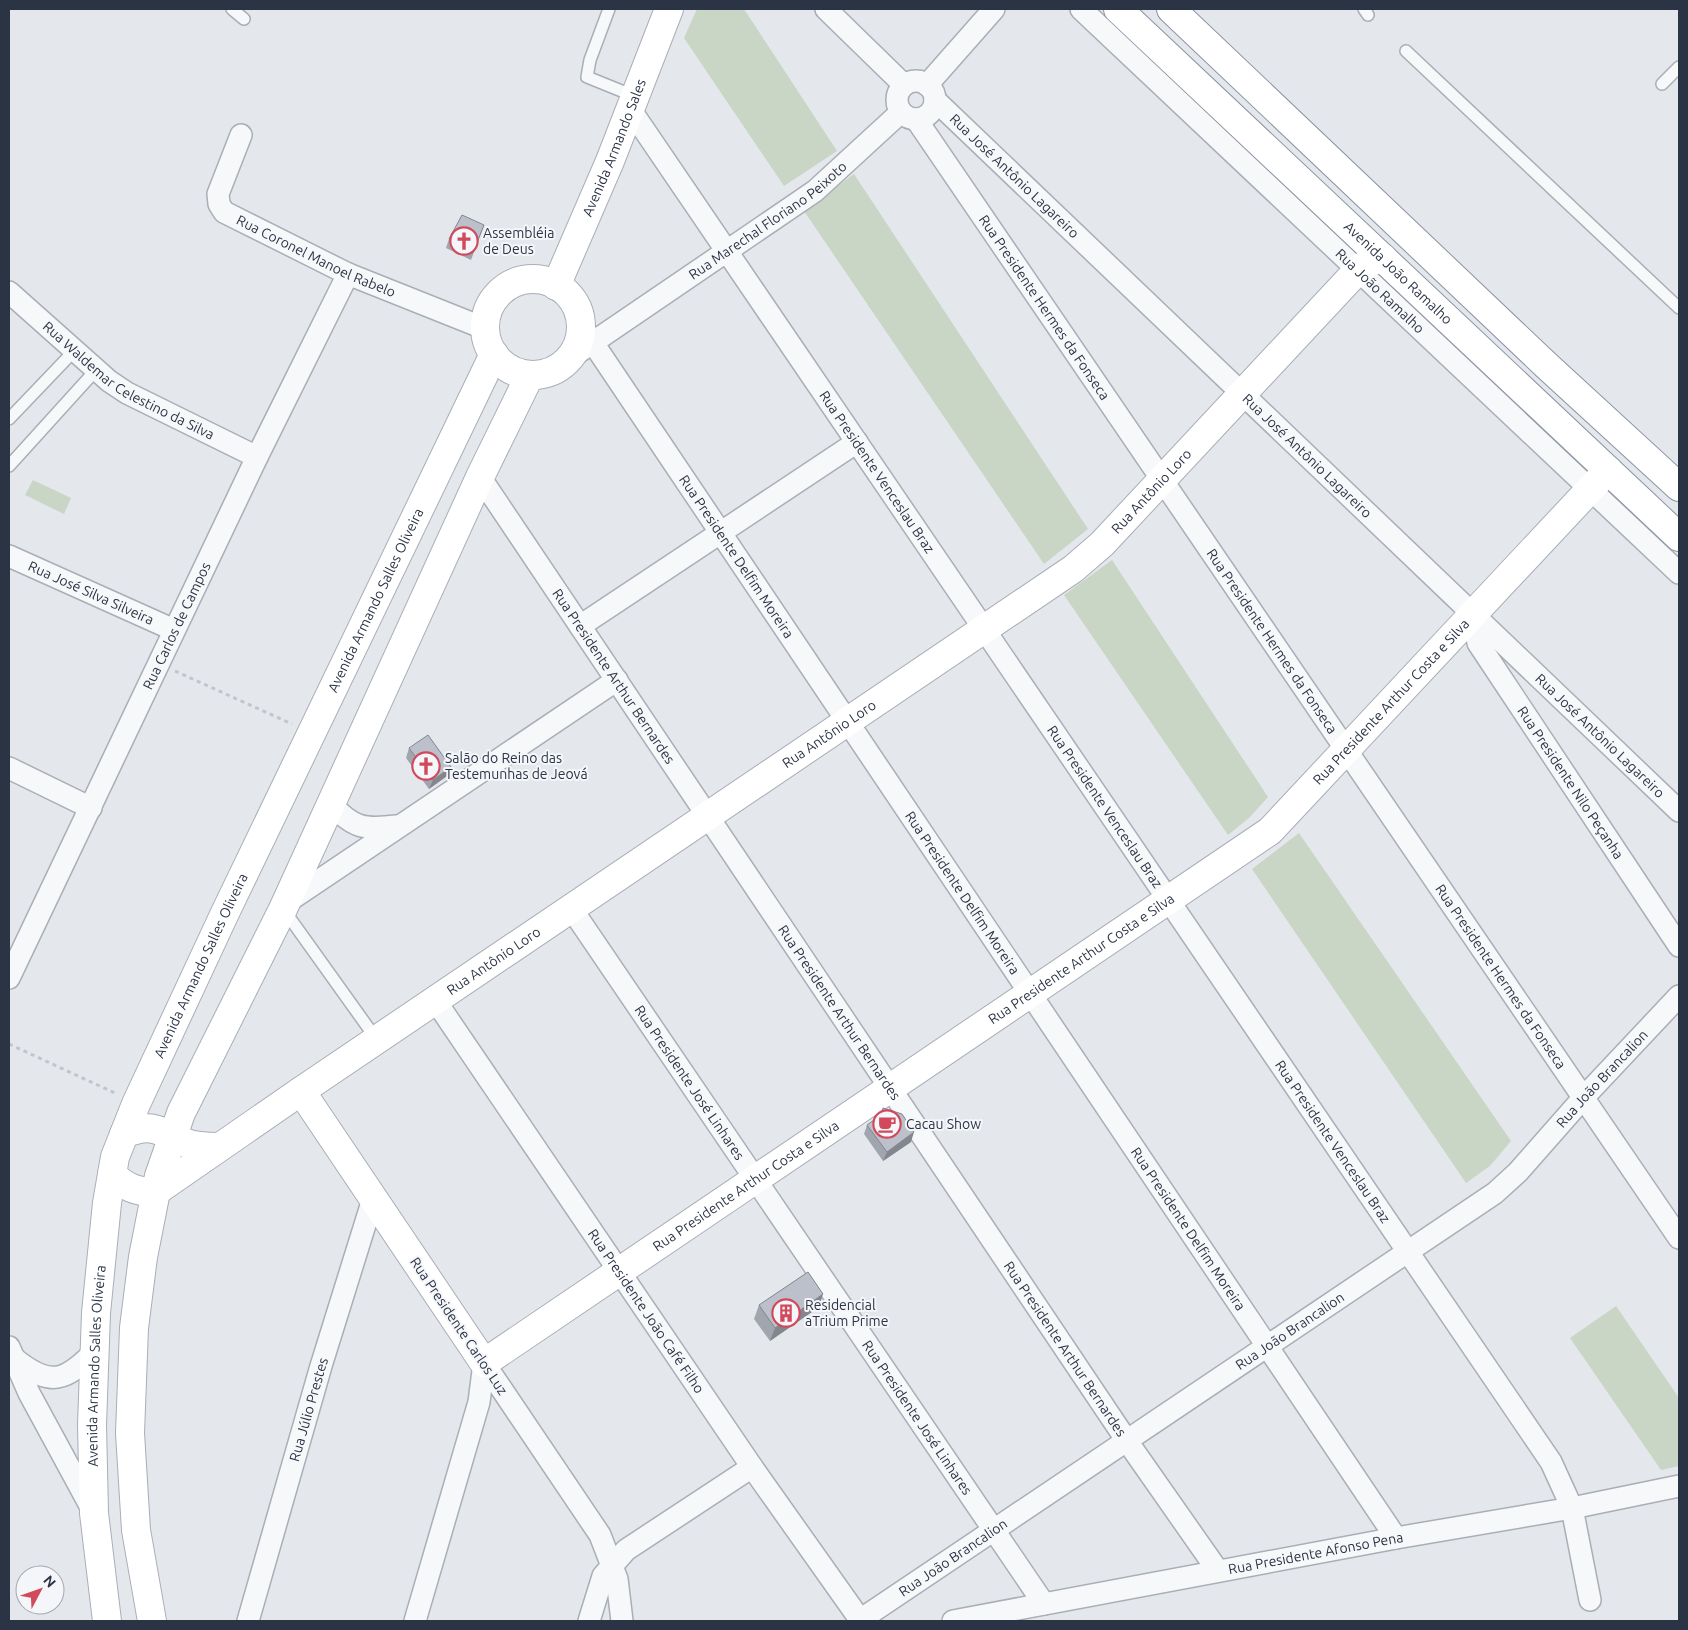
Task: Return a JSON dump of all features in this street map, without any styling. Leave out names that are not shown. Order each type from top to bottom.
[{"type":"main road","name":"Avenida Armando Sales","points":[[556,286],[610,161],[669,9]]},
{"type":"main road","name":"Avenida João Ramalho","points":[[1118,9],[1383,258],[1599,480],[1679,537]]},
{"type":"main road","points":[[1171,9],[1546,365],[1622,432],[1679,487]]},
{"type":"main road","name":"Rua Antônio Loro","points":[[155,1192],[172,1183],[219,1147],[300,1091],[1089,556],[1358,270],[1369,262],[1383,258]]},
{"type":"main road","points":[[1383,258],[1407,258],[1420,264],[1462,304],[1546,365]]},
{"type":"main road","points":[[532,280],[556,286],[572,300],[584,328],[566,362],[552,371],[530,375],[509,369],[490,342],[488,309],[496,297],[506,288],[518,282],[532,280]]},
{"type":"main road","name":"Avenida Armando Salles Oliveira","points":[[107,1621],[94,1513],[92,1425],[102,1250],[112,1174],[124,1134],[136,1104],[312,733],[490,342]]},
{"type":"main road","points":[[152,1621],[136,1530],[130,1433],[134,1328],[155,1192],[181,1113],[285,905],[480,477],[530,375]]},
{"type":"main road","name":"Rua Presidente Arthur Costa e Silva","points":[[484,1363],[1270,831],[1599,480],[1620,452],[1623,443],[1622,432]]},
{"type":"main road","name":"Rua Presidente Carlos Luz","points":[[300,1091],[484,1363]]},
{"type":"main road","points":[[124,1134],[148,1128],[173,1135],[193,1145],[219,1147]]},
{"type":"main road","points":[[112,1174],[125,1186],[141,1192],[155,1192]]},
{"type":"street","points":[[826,9],[904,85]]},
{"type":"street","points":[[931,92],[994,9]]},
{"type":"street","name":"Rua João Ramalho","points":[[1080,9],[1358,270],[1599,480],[1679,573]]},
{"type":"street","points":[[916,81],[931,92],[934,106],[928,116],[908,116],[898,106],[898,94],[904,85],[916,81]]},
{"type":"street","name":"Rua José Antônio Lagareiro","points":[[931,92],[1242,394],[1679,811]]},
{"type":"street","name":"Rua Presidente Venceslau Braz","points":[[632,103],[727,251],[1410,1251],[1551,1462],[1572,1508],[1590,1600]]},
{"type":"street","name":"Rua Marechal Floriano Peixoto","points":[[584,328],[628,319],[815,191],[908,116]]},
{"type":"street","name":"Rua Presidente Hermes da Fonseca","points":[[908,116],[1163,479],[1679,1238]]},
{"type":"street","name":"Rua Coronel Manoel Rabelo","points":[[241,135],[218,194],[219,204],[224,212],[490,342]]},
{"type":"street","name":"Rua Carlos de Campos","points":[[9,978],[257,457],[348,274]]},
{"type":"street","name":"Rua Waldemar Celestino da Silva","points":[[9,292],[96,370],[127,393],[257,457]]},
{"type":"street","name":"Rua Presidente Delfim Moreira","points":[[584,328],[1396,1538]]},
{"type":"street","points":[[566,362],[588,362],[612,372]]},
{"type":"street","points":[[580,626],[857,442]]},
{"type":"street","name":"Rua Presidente Arthur Bernardes","points":[[480,477],[1127,1441],[1218,1571]]},
{"type":"street","name":"Rua José Silva Silveira","points":[[9,556],[174,630]]},
{"type":"street","name":"Rua Presidente Nilo Peçanha","points":[[1473,615],[1478,643],[1679,946]]},
{"type":"street","points":[[1509,691],[1519,679],[1534,674]]},
{"type":"street","points":[[285,905],[399,825],[616,680]]},
{"type":"street","points":[[9,768],[91,808]]},
{"type":"street","points":[[331,804],[348,821],[358,826],[380,828],[399,825]]},
{"type":"street","name":"Rua Presidente José Linhares","points":[[571,908],[1044,1604]]},
{"type":"street","name":"Rua João Brancalion","points":[[860,1621],[1410,1251],[1505,1184],[1679,996]]},
{"type":"street","name":"Rua Presidente João Café Filho","points":[[435,1000],[621,1271],[752,1467],[860,1621]]},
{"type":"street","name":"Rua Júlio Prestes","points":[[248,1621],[321,1366],[373,1199]]},
{"type":"street","points":[[12,1353],[38,1375],[51,1379],[62,1377],[72,1372],[96,1350]]},
{"type":"street","points":[[12,1353],[29,1393],[94,1513]]},
{"type":"street","points":[[415,1621],[479,1402],[484,1363]]},
{"type":"street","name":"Rua Presidente Carlos Luz","points":[[484,1363],[600,1535],[617,1579],[622,1621]]},
{"type":"street","points":[[589,1621],[604,1576],[612,1564],[626,1550],[752,1467]]},
{"type":"street","name":"Rua Presidente Afonso Pena","points":[[953,1621],[1396,1538],[1572,1508],[1679,1486]]},
{"type":"lane","points":[[232,9],[244,19]]},
{"type":"lane","points":[[609,9],[590,60],[587,77],[632,103]]},
{"type":"lane","points":[[1406,51],[1679,308]]},
{"type":"lane","points":[[1662,84],[1679,67]]},
{"type":"lane","points":[[9,419],[74,351]]},
{"type":"lane","points":[[9,466],[96,370]]},
{"type":"lane","points":[[285,905],[377,1040]]},
{"type":"path","points":[[158,664],[312,733]]},
{"type":"path","points":[[9,1044],[136,1104]]},
{"type":"green space","points":[[697,9],[744,9],[837,151],[784,186],[684,38]]},
{"type":"green space","points":[[854,174],[1088,529],[1044,564],[804,211]]},
{"type":"green space","points":[[33,480],[71,498],[64,514],[25,495]]},
{"type":"green space","points":[[1112,560],[1268,797],[1249,818],[1228,835],[1064,595]]},
{"type":"green space","points":[[1299,833],[1511,1141],[1490,1166],[1466,1183],[1252,869]]},
{"type":"green space","points":[[1616,1306],[1679,1398],[1679,1466],[1661,1470],[1570,1338]]},
{"type":"building","name":"Assembléia de Deus","points":[[462,215],[484,225],[474,250],[449,239]]},
{"type":"building","points":[[428,735],[451,767],[433,780],[409,748]]},
{"type":"building","points":[[883,1108],[902,1114],[914,1132],[887,1152],[867,1125],[881,1115]]},
{"type":"building","points":[[808,1272],[823,1294],[775,1328],[759,1305]]},
{"type":"place","name":"Assembléia de Deus","points":[[464,241]]},
{"type":"place","name":"Salão do Reino das Testemunhas de Jeová","points":[[426,766]]},
{"type":"place","name":"Cacau Show","points":[[887,1124]]},
{"type":"place","name":"Residencial aTrium Prime","points":[[786,1313]]}]
